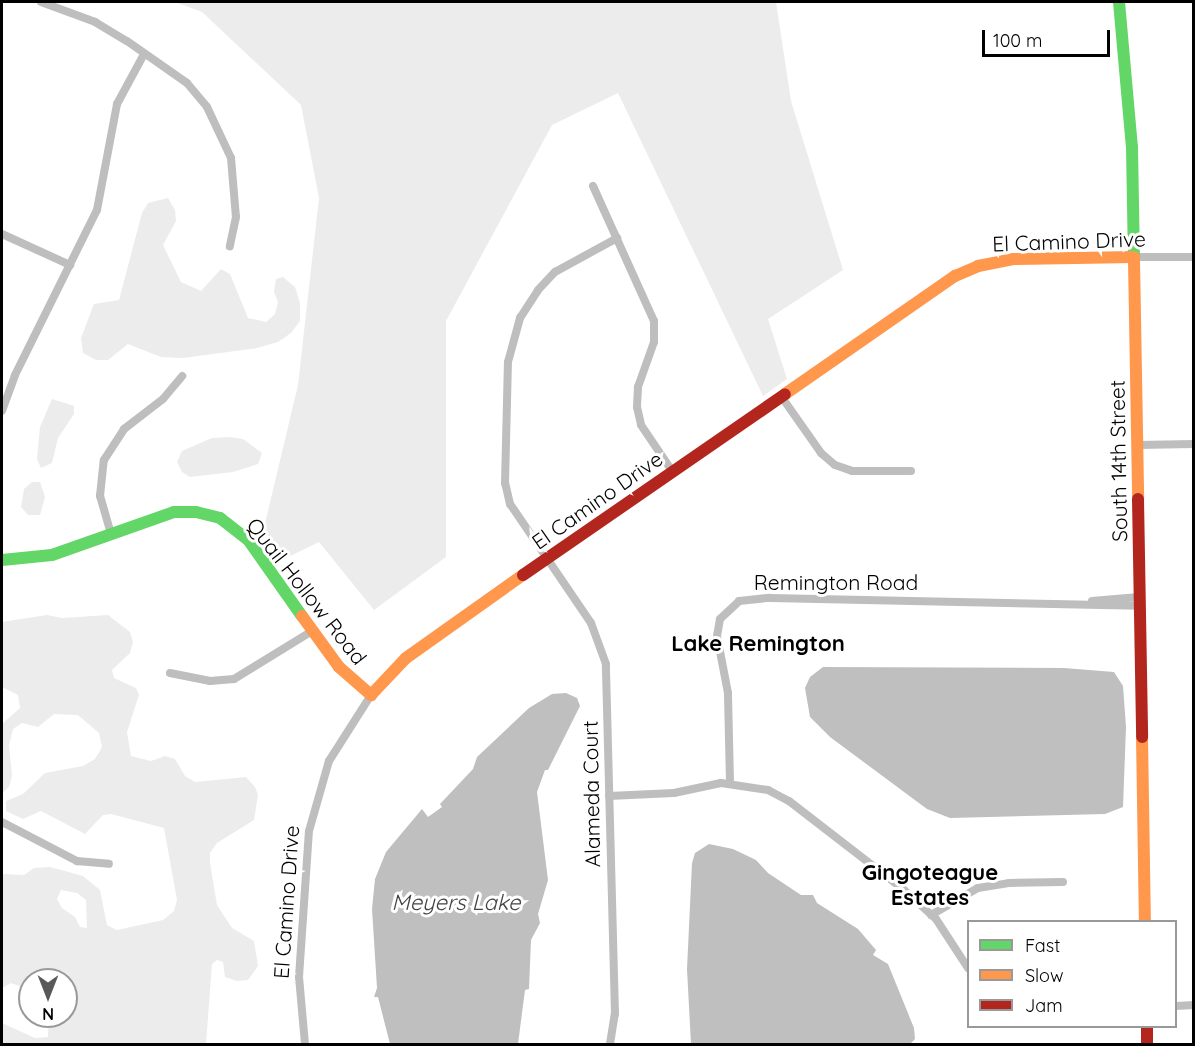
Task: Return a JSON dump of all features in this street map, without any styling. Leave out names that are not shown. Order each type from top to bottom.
[{"type":"street","points":[[41,2],[95,22],[193,88],[222,132],[234,177],[236,217],[230,246]]},
{"type":"street","name":"South 14th Street","points":[[1119,2],[1132,147],[1145,920]]},
{"type":"street","points":[[2,411],[15,375],[99,201],[117,104],[144,54]]},
{"type":"street","points":[[593,186],[656,329],[637,394],[638,419],[672,471]]},
{"type":"street","points":[[2,234],[70,265]]},
{"type":"street","name":"Alameda Court","points":[[610,1044],[615,1014],[607,679],[602,649],[591,623],[510,504],[505,490],[510,352],[520,318],[549,277],[568,262],[617,238]]},
{"type":"street","name":"El Camino Drive","points":[[305,1044],[299,977],[309,831],[314,803],[333,753],[371,695],[415,651],[948,280],[978,266],[1034,258],[1194,256]]},
{"type":"street","points":[[111,534],[99,489],[108,453],[124,429],[163,399],[182,376]]},
{"type":"street","points":[[781,396],[821,453],[835,465],[852,471],[910,471]]},
{"type":"street","points":[[1137,445],[1194,444]]},
{"type":"street","name":"Quail Hollow Road","points":[[2,560],[52,555],[174,512],[196,512],[220,518],[249,541],[312,631],[345,673],[371,695]]},
{"type":"street","name":"Remington Road","points":[[730,783],[728,693],[717,627],[725,612],[740,601],[770,598],[1139,601]]},
{"type":"street","points":[[170,673],[210,681],[234,680],[312,631]]},
{"type":"street","points":[[609,796],[674,794],[730,783],[759,787],[789,801],[931,915],[967,965]]},
{"type":"street","points":[[2,822],[77,861],[109,864]]},
{"type":"street","points":[[931,915],[978,888],[1009,883],[1063,882]]},
{"type":"street","points":[[1177,1006],[1194,1005]]},
{"type":"street","points":[[1147,1028],[1147,1044]]},
{"type":"shaded area","points":[[175,2],[776,2],[791,101],[843,270],[768,319],[787,379],[763,396],[618,93],[552,125],[446,321],[446,557],[374,610],[319,542],[282,560],[262,536],[298,385],[319,198],[301,105],[202,12]]},
{"type":"shaded area","points":[[168,198],[175,210],[176,221],[163,245],[181,282],[201,291],[221,269],[230,274],[248,318],[266,322],[275,314],[278,302],[274,292],[276,279],[283,277],[295,287],[300,303],[300,321],[291,333],[278,342],[257,348],[183,358],[161,357],[128,344],[108,360],[96,360],[83,353],[81,338],[94,304],[119,300],[142,213],[148,203]]},
{"type":"shaded area","points":[[52,399],[74,406],[74,414],[58,438],[52,463],[41,468],[37,459],[40,427]]},
{"type":"shaded area","points":[[212,438],[243,439],[262,453],[258,464],[233,472],[190,477],[182,472],[177,462],[182,451]]},
{"type":"shaded area","points":[[32,482],[40,482],[45,497],[40,515],[28,515],[21,507],[24,489]]},
{"type":"shaded area","points":[[47,615],[62,618],[108,615],[130,632],[133,642],[130,653],[112,670],[114,678],[136,688],[139,695],[127,732],[131,756],[151,761],[165,756],[175,759],[185,776],[195,782],[246,777],[255,787],[258,795],[254,820],[217,843],[210,853],[210,863],[217,905],[232,928],[254,941],[258,966],[248,980],[237,981],[225,977],[223,962],[217,960],[212,964],[206,1044],[2,1044],[2,1023],[35,1038],[48,1037],[48,1028],[78,1028],[78,968],[18,968],[18,986],[11,983],[2,988],[2,874],[24,875],[34,868],[50,867],[83,876],[100,890],[107,925],[117,930],[163,920],[174,911],[177,900],[164,828],[111,814],[103,815],[85,834],[41,811],[23,819],[6,811],[6,801],[23,794],[45,773],[83,766],[95,759],[102,747],[99,733],[78,715],[54,714],[38,727],[22,723],[13,729],[9,745],[12,776],[9,787],[2,793],[2,724],[20,708],[18,695],[2,687],[2,622]],"holes":[[[61,890],[77,893],[86,900],[87,928],[80,927],[75,917],[62,908],[57,899]]]},
{"type":"water","points":[[823,667],[1064,668],[1114,672],[1123,686],[1126,727],[1123,807],[1105,814],[950,818],[927,809],[830,737],[810,717],[805,688],[810,677]]},
{"type":"water","name":"Meyers Lake","points":[[566,693],[577,698],[580,706],[548,770],[545,770],[537,792],[548,880],[538,914],[540,923],[531,940],[529,989],[525,990],[518,1044],[390,1044],[378,997],[374,997],[377,988],[372,909],[375,879],[386,852],[422,809],[428,817],[442,807],[440,804],[473,769],[477,757],[529,708],[552,694]]},
{"type":"water","points":[[709,844],[733,849],[756,860],[768,873],[801,895],[813,895],[817,903],[858,929],[876,950],[873,955],[888,964],[914,1028],[915,1039],[910,1044],[691,1044],[687,969],[692,863],[695,853]]},
{"type":"traffic: fast","points":[[1119,2],[1132,147],[1134,260]]},
{"type":"traffic: fast","points":[[2,560],[52,555],[174,512],[196,512],[220,518],[249,541],[302,616]]},
{"type":"traffic: slow","points":[[785,394],[955,276],[978,266],[1013,259],[1134,257]]},
{"type":"traffic: slow","points":[[1134,260],[1138,499]]},
{"type":"traffic: slow","points":[[302,616],[339,667],[371,695],[406,658],[523,575]]},
{"type":"traffic: slow","points":[[1142,737],[1145,920]]},
{"type":"traffic: jam","points":[[523,575],[785,394]]},
{"type":"traffic: jam","points":[[1138,499],[1142,737]]},
{"type":"traffic: jam","points":[[1147,1028],[1147,1044]]},
{"type":"district","name":"Lake Remington","points":[[758,644]]},
{"type":"district","name":"Gingoteague Estates","points":[[930,884]]}]
